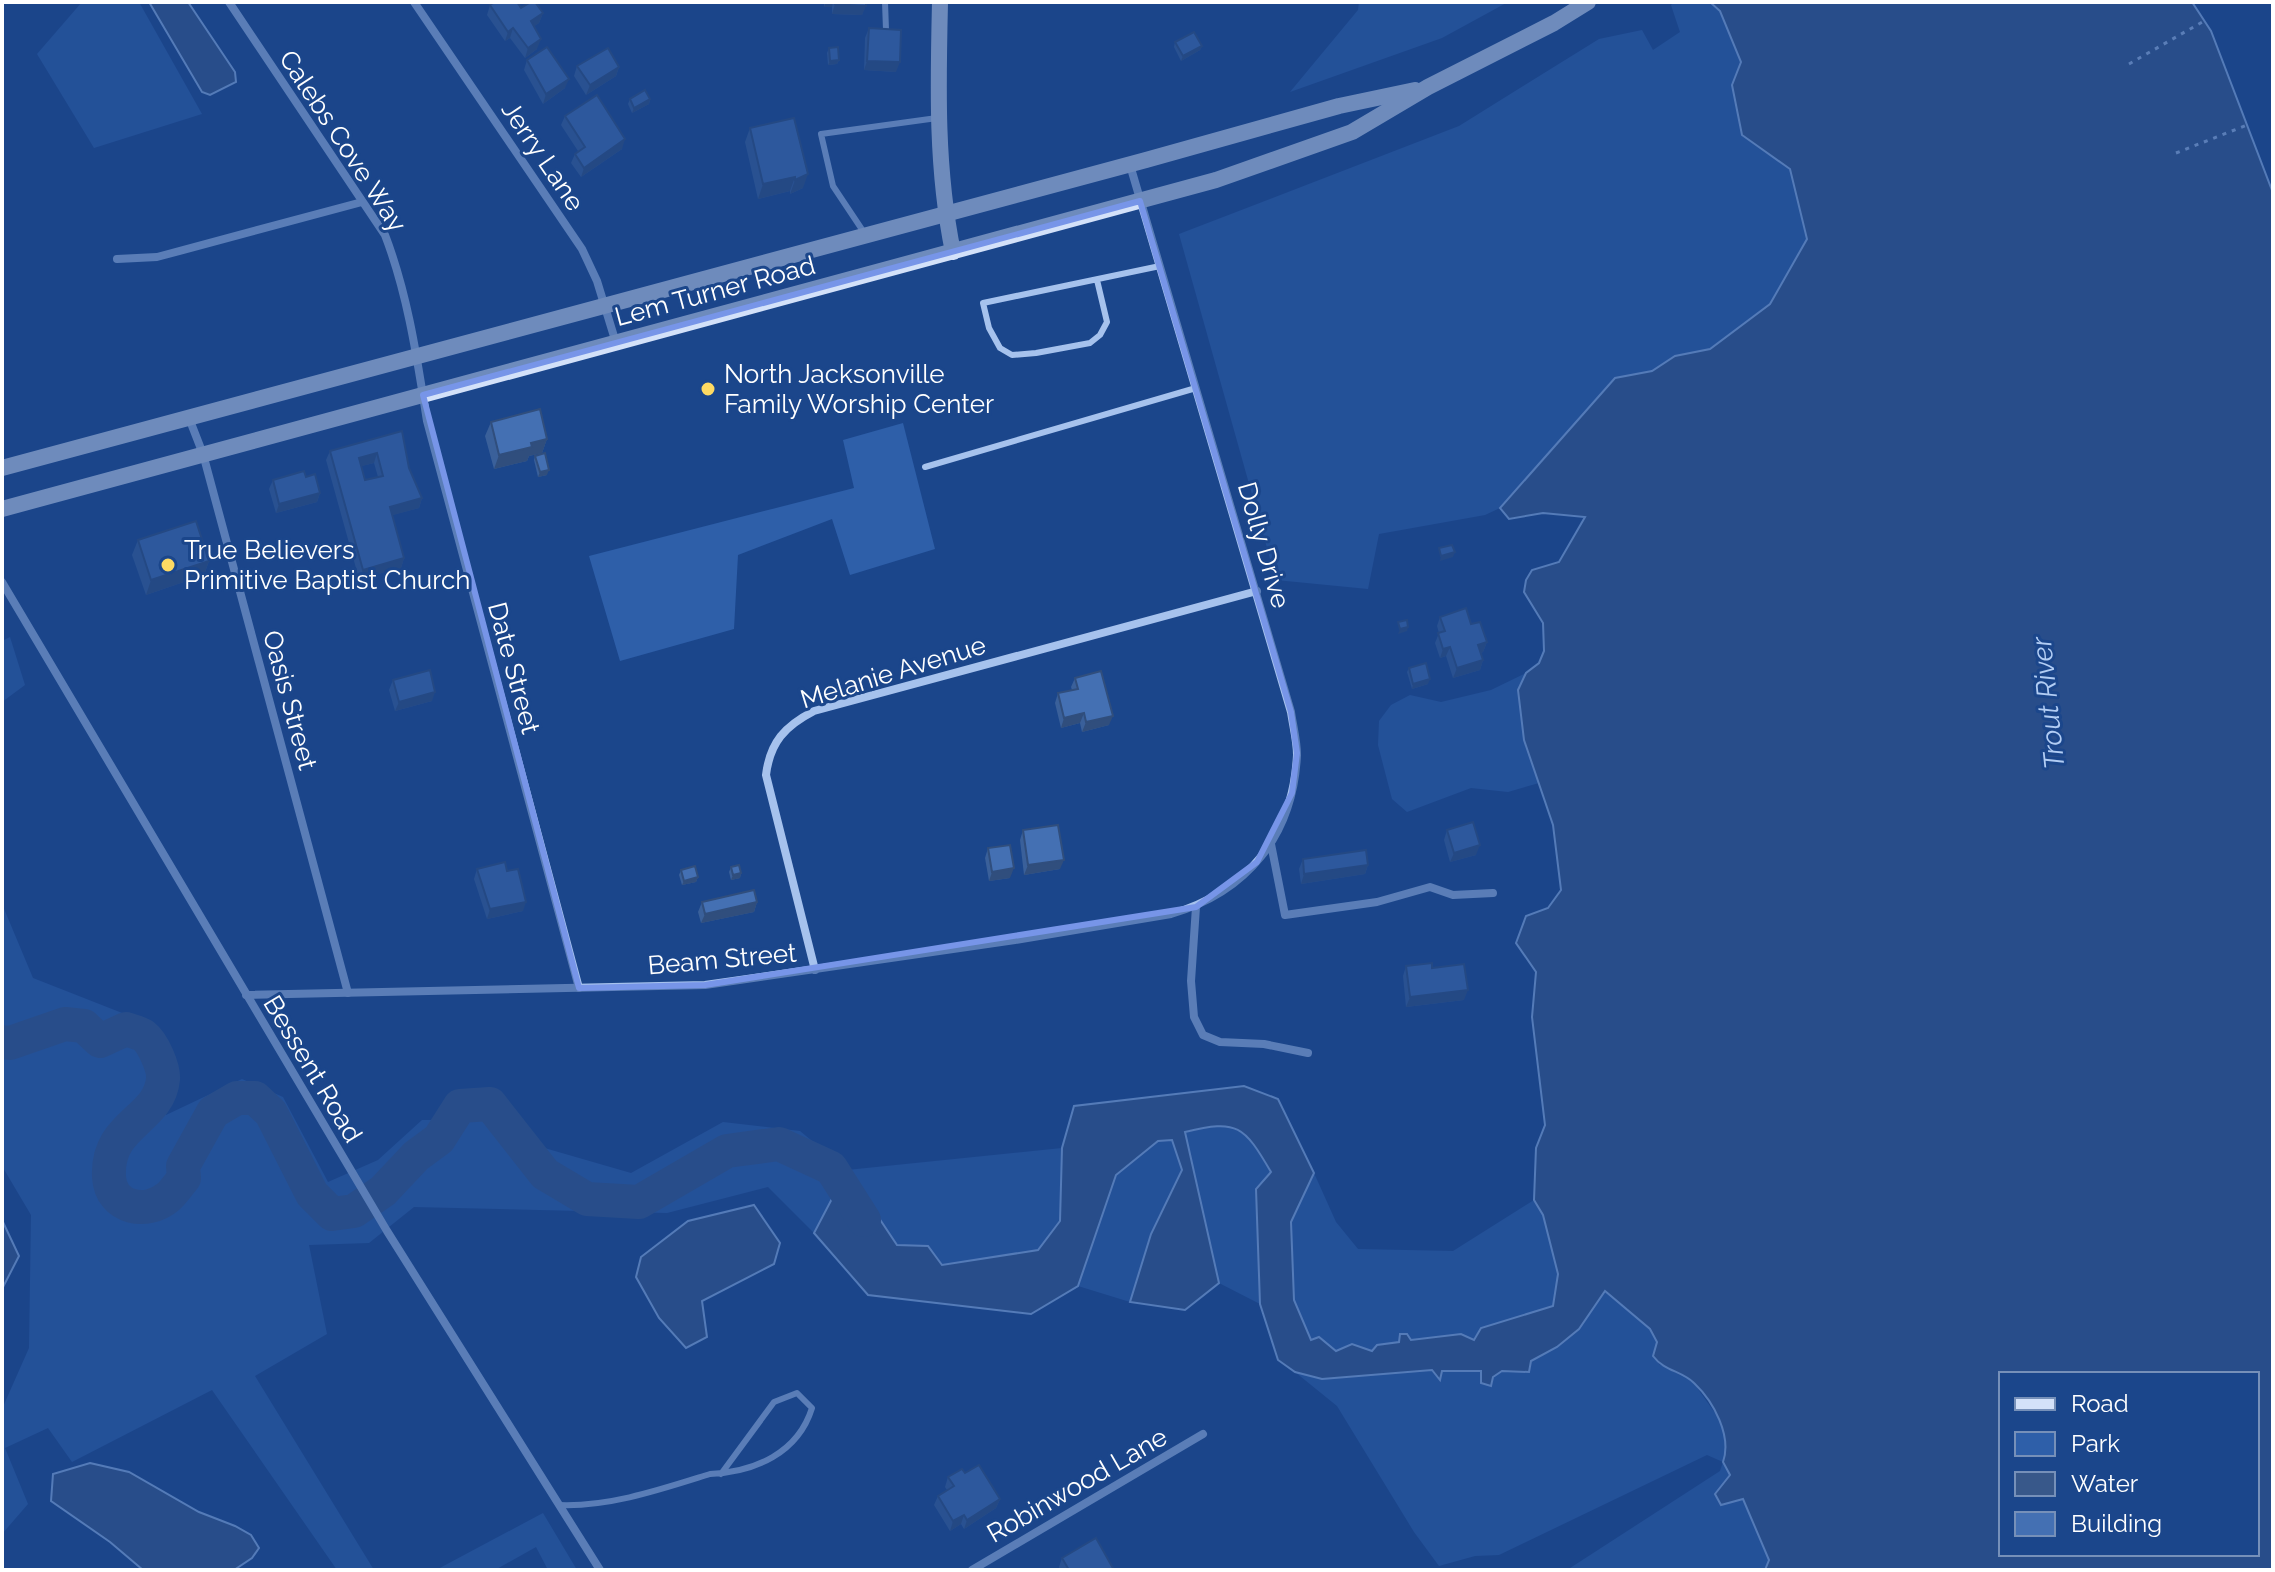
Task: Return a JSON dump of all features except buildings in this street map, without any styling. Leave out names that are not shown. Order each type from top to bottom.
[{"type":"main road","points":[[940,2],[937,118],[945,214],[953,252]]},
{"type":"main road","name":"Lem Turner Road","points":[[2,509],[1230,176],[1352,132],[1428,87],[1554,23],[1588,2]]},
{"type":"main road","name":"Lem Turner Road","points":[[2,468],[1339,106],[1428,87]]},
{"type":"street","name":"Calebs Cove Way","points":[[229,2],[385,235],[414,332],[417,356]]},
{"type":"street","name":"Jerry Lane","points":[[414,2],[582,249],[616,343]]},
{"type":"street","name":"Dolly Drive","points":[[1129,164],[1257,591],[1291,712],[1297,753],[1292,793],[1284,820],[1271,844],[1242,878],[1196,907]]},
{"type":"street","points":[[117,259],[157,257],[362,202]]},
{"type":"street","name":"Date Street","points":[[417,356],[431,436],[579,988]]},
{"type":"street","name":"Oasis Street","points":[[189,418],[203,454],[348,993]]},
{"type":"street","name":"Bessent Road","points":[[2,582],[387,1231],[600,1570]]},
{"type":"street","name":"Melanie Avenue","points":[[815,970],[766,775],[769,754],[796,720],[814,711],[1257,591]]},
{"type":"street","points":[[1271,844],[1285,915],[1377,902],[1430,887],[1453,895],[1493,893]]},
{"type":"street","points":[[1196,907],[1191,981],[1194,1017],[1203,1035],[1220,1042],[1264,1044],[1308,1053]]},
{"type":"street","name":"Beam Street","points":[[246,995],[705,985],[1015,940],[1171,914],[1196,907]]},
{"type":"street","name":"Robinwood Lane","points":[[972,1570],[1203,1434]]},
{"type":"lane","points":[[885,2],[886,30]]},
{"type":"lane","points":[[865,235],[833,186],[821,134],[937,118]]},
{"type":"lane","points":[[1097,280],[1107,322],[1100,335],[1090,343],[1012,355],[1000,348],[989,328],[983,303],[1160,266]]},
{"type":"lane","points":[[925,467],[1196,388]]},
{"type":"lane","points":[[559,1505],[581,1506],[660,1489],[710,1474],[721,1474],[737,1472],[791,1446],[806,1426],[812,1408],[797,1393],[774,1402],[721,1474]]},
{"type":"path","points":[[2129,64],[2204,21]]},
{"type":"path","points":[[2176,153],[2247,125]]},
{"type":"highlighted area","points":[[1140,201],[1291,712],[1297,753],[1292,793],[1257,862],[1196,907],[705,985],[579,988],[423,395]]},
{"type":"green space","points":[[82,2],[139,2],[202,114],[94,148],[37,54]]},
{"type":"green space","points":[[1359,2],[1508,2],[1442,38],[1290,92],[1358,10]]},
{"type":"green space","points":[[1674,2],[1710,2],[1720,10],[1741,62],[1732,85],[1742,135],[1790,169],[1807,239],[1770,304],[1710,349],[1675,356],[1652,371],[1615,378],[1500,508],[1485,515],[1379,534],[1368,589],[1276,580],[1179,234],[1459,126],[1599,39],[1642,30],[1653,50],[1680,32],[1671,5]]},
{"type":"green space","points":[[903,423],[935,549],[850,575],[832,519],[738,555],[734,629],[620,661],[589,556],[854,488],[843,440]]},
{"type":"green space","points":[[10,637],[25,685],[2,702],[2,641]]},
{"type":"green space","points":[[1526,673],[1518,690],[1524,740],[1539,783],[1508,792],[1471,788],[1407,812],[1392,799],[1378,745],[1379,721],[1391,705],[1410,695],[1441,702],[1491,690]]},
{"type":"green space","points":[[2,904],[33,978],[140,1020],[174,1062],[166,1115],[242,1079],[283,1097],[328,1182],[378,1160],[422,1120],[437,1120],[471,1089],[500,1095],[541,1147],[631,1173],[723,1122],[800,1131],[847,1170],[1062,1148],[1060,1221],[1038,1250],[942,1265],[928,1246],[897,1245],[847,1171],[814,1233],[768,1187],[667,1213],[414,1207],[369,1243],[309,1245],[327,1334],[255,1376],[374,1570],[337,1570],[212,1390],[72,1462],[48,1428],[5,1448],[28,1504],[2,1534],[2,1409],[29,1348],[31,1215],[2,1166]]},
{"type":"green space","points":[[1225,1124],[1251,1138],[1271,1172],[1256,1190],[1260,1304],[1219,1283],[1185,1132]]},
{"type":"green space","points":[[1172,1140],[1182,1170],[1151,1234],[1130,1302],[1078,1286],[1116,1175],[1158,1141]]},
{"type":"green space","points":[[1314,1173],[1336,1222],[1358,1249],[1453,1251],[1534,1200],[1543,1215],[1558,1274],[1553,1306],[1481,1328],[1474,1340],[1461,1334],[1411,1340],[1400,1334],[1399,1342],[1377,1345],[1372,1351],[1336,1351],[1319,1337],[1311,1340],[1294,1300],[1291,1222]]},
{"type":"green space","points":[[1605,1291],[1650,1329],[1657,1342],[1659,1364],[1693,1382],[1720,1420],[1743,1499],[1769,1560],[1765,1570],[1567,1570],[1720,1471],[1723,1462],[1707,1455],[1499,1555],[1475,1556],[1439,1566],[1414,1532],[1337,1406],[1295,1372],[1322,1379],[1432,1370],[1440,1379],[1441,1371],[1481,1371],[1493,1377],[1546,1353],[1566,1339]]},
{"type":"green space","points":[[543,1513],[577,1570],[548,1570],[536,1547],[495,1570],[436,1570]]},
{"type":"water","points":[[149,2],[188,2],[235,72],[236,82],[210,95],[202,92]]},
{"type":"water","name":"Trout River","points":[[1710,2],[2192,2],[2211,31],[2273,193],[2273,1570],[1765,1570],[1769,1560],[1743,1499],[1721,1505],[1715,1494],[1730,1475],[1723,1462],[1725,1441],[1714,1409],[1694,1383],[1657,1361],[1653,1356],[1657,1342],[1650,1329],[1605,1291],[1579,1329],[1557,1347],[1531,1361],[1529,1372],[1502,1371],[1493,1377],[1491,1386],[1481,1383],[1481,1371],[1442,1371],[1440,1380],[1432,1370],[1322,1379],[1295,1372],[1278,1360],[1260,1304],[1256,1189],[1271,1172],[1246,1136],[1228,1127],[1185,1132],[1219,1283],[1185,1310],[1130,1302],[1151,1234],[1182,1170],[1172,1140],[1158,1141],[1116,1175],[1078,1286],[1031,1314],[868,1295],[814,1233],[847,1170],[897,1245],[928,1246],[942,1265],[1038,1250],[1060,1221],[1062,1148],[1074,1106],[1244,1086],[1278,1099],[1314,1173],[1291,1222],[1294,1300],[1311,1340],[1319,1337],[1336,1351],[1352,1344],[1372,1351],[1377,1345],[1399,1342],[1400,1334],[1407,1334],[1411,1340],[1461,1334],[1474,1340],[1481,1328],[1553,1306],[1558,1274],[1543,1215],[1534,1200],[1536,1148],[1545,1125],[1532,1017],[1536,972],[1516,943],[1526,916],[1548,908],[1561,890],[1553,825],[1524,740],[1518,690],[1526,673],[1539,663],[1544,651],[1543,623],[1524,592],[1526,580],[1532,570],[1559,562],[1585,517],[1543,513],[1509,519],[1500,508],[1615,378],[1652,371],[1675,356],[1710,349],[1770,304],[1807,239],[1790,169],[1742,135],[1732,85],[1741,62],[1720,11]]},
{"type":"water","points":[[754,1205],[780,1243],[774,1264],[702,1301],[707,1337],[686,1348],[659,1318],[636,1277],[641,1257],[688,1221]]},
{"type":"water","points":[[2,1220],[19,1256],[2,1289]]},
{"type":"water","points":[[90,1463],[129,1472],[199,1512],[251,1535],[259,1548],[252,1558],[234,1570],[143,1570],[110,1542],[51,1501],[53,1474]]},
{"type":"waterway","points":[[2,1042],[10,1043],[65,1024],[84,1026],[100,1041],[126,1029],[147,1039],[162,1069],[159,1093],[124,1133],[110,1159],[111,1188],[116,1196],[131,1206],[150,1206],[168,1197],[184,1178],[183,1166],[213,1112],[237,1098],[255,1098],[271,1113],[312,1194],[332,1214],[354,1211],[383,1191],[416,1156],[439,1139],[460,1106],[490,1104],[545,1174],[587,1199],[639,1202],[727,1151],[779,1144],[831,1168],[864,1220]]},
{"type":"place","name":"North Jacksonville Family Worship Center","points":[[708,389]]},
{"type":"place","name":"True Believers Primitive Baptist Church","points":[[168,565]]}]
